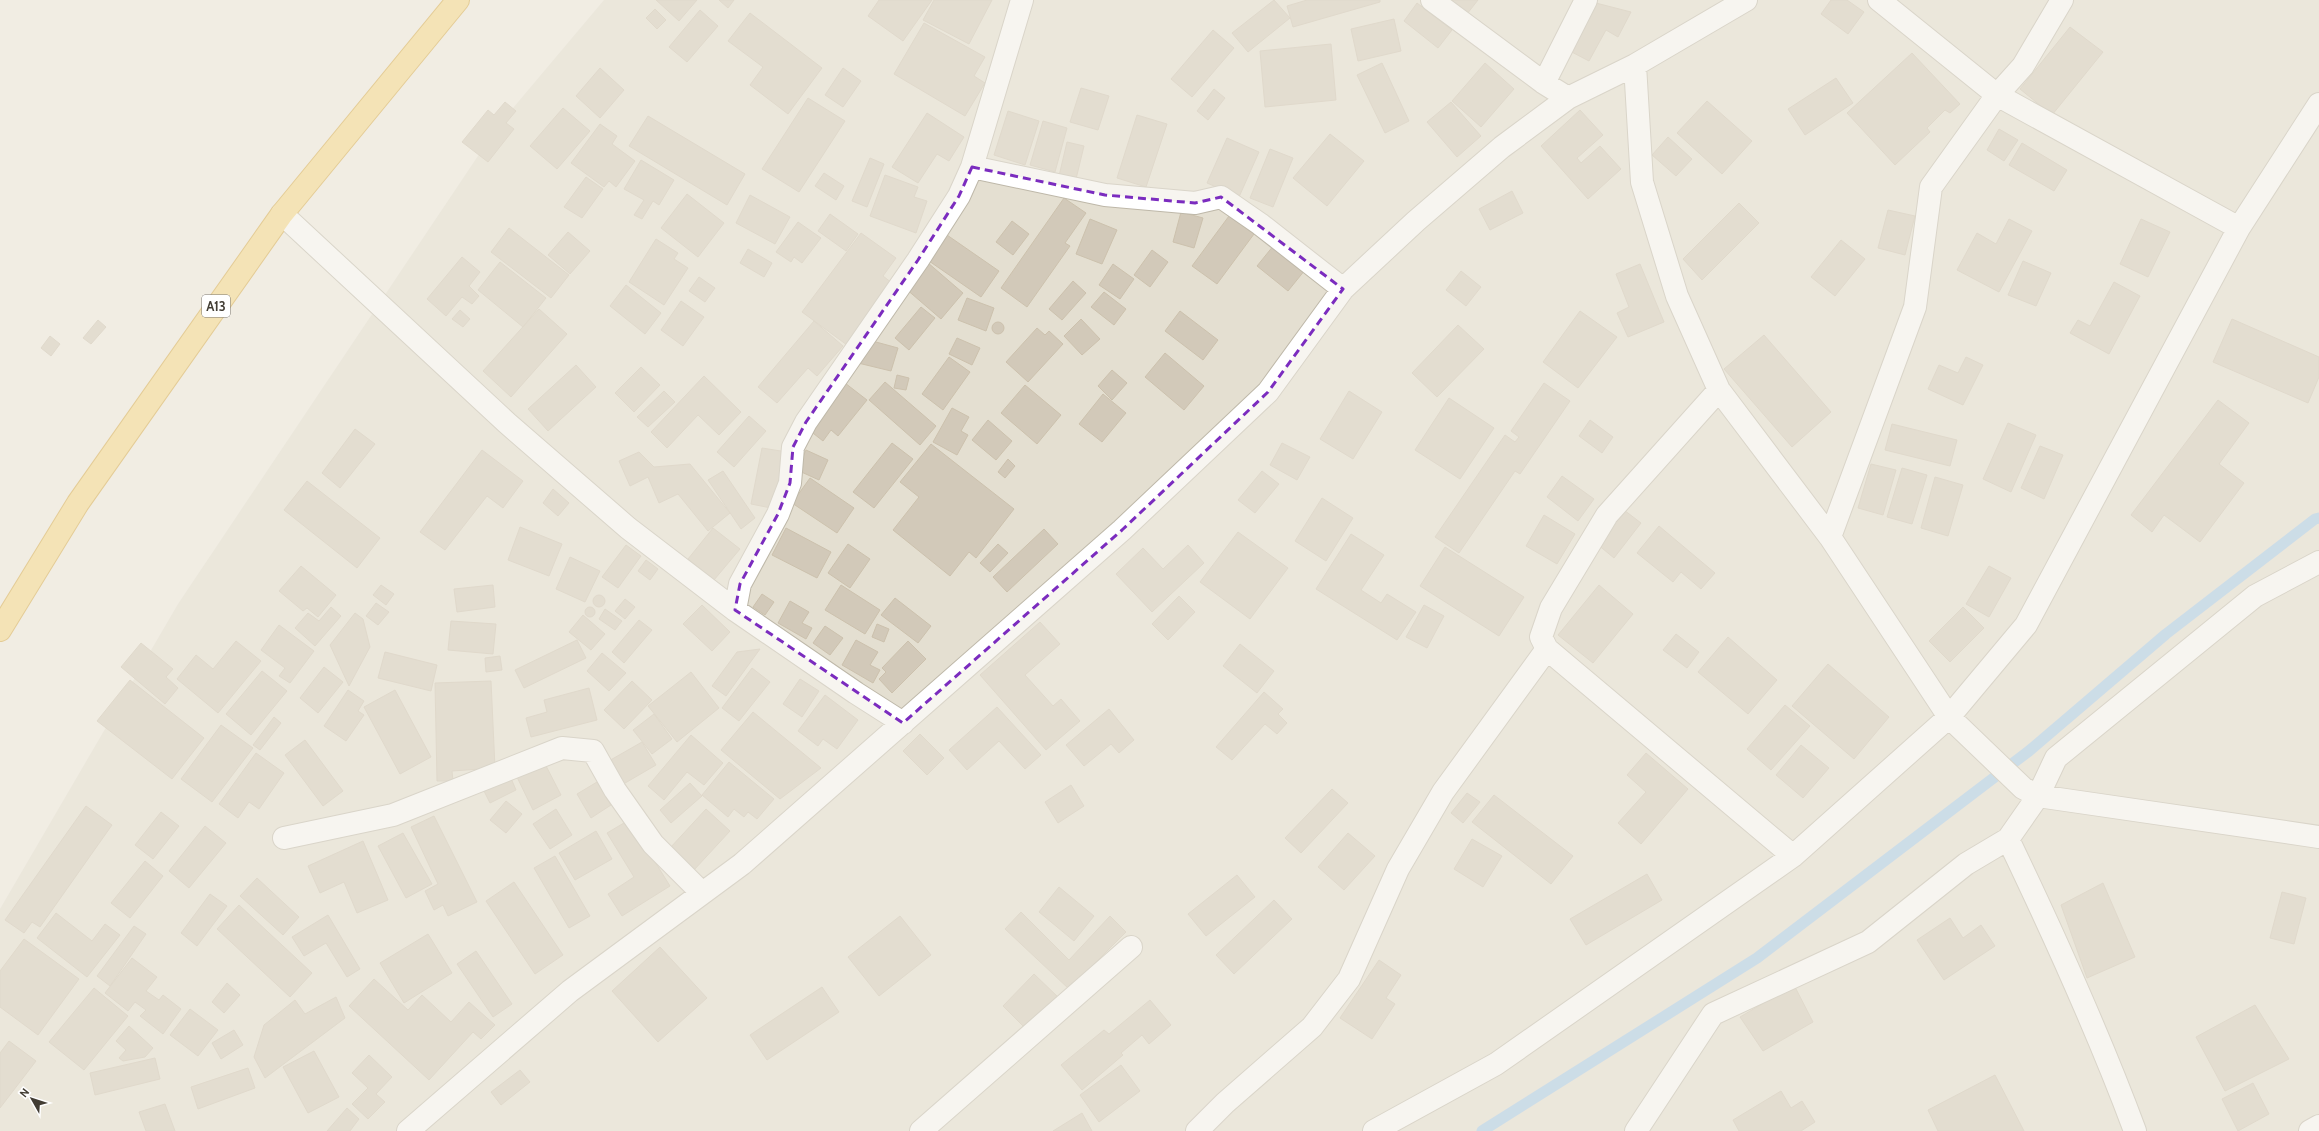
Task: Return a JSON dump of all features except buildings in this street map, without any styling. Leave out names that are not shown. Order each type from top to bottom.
[{"type":"highway","name":"A13","points":[[0,630],[78,503],[282,214],[458,0]]},
{"type":"street","points":[[735,610],[740,584],[778,514],[790,483],[793,447],[806,422],[918,260],[959,196],[972,167],[1022,0]]},
{"type":"street","points":[[1432,0],[1544,83],[1568,98]]},
{"type":"street","points":[[1544,83],[1586,0]]},
{"type":"street","points":[[408,1131],[570,991],[701,892],[742,864],[1122,530],[1268,392],[1343,290],[1416,221],[1502,147],[1568,98],[1635,66],[1746,0]]},
{"type":"street","points":[[1879,0],[1997,95],[2239,228]]},
{"type":"street","points":[[1830,537],[1915,307],[1931,187],[1997,95],[2023,66],[2062,0]]},
{"type":"street","points":[[1635,66],[1642,182],[1677,296],[1719,390],[1830,537],[1948,717],[2030,792],[2319,837]]},
{"type":"street","points":[[1374,1131],[1496,1064],[1793,856],[1948,717],[2026,625],[2239,228],[2319,104]]},
{"type":"street","points":[[972,167],[1105,195],[1195,203],[1221,197],[1260,224],[1343,290]]},
{"type":"street","points":[[282,214],[507,423],[628,528],[735,610],[856,694],[903,723]]},
{"type":"street","points":[[1719,390],[1607,515],[1551,608],[1541,637],[1547,649],[1793,856]]},
{"type":"street","points":[[1636,1131],[1713,1014],[1868,942],[1966,864],[2008,840],[2030,792],[2056,758],[2255,596],[2319,562]]},
{"type":"street","points":[[1197,1131],[1225,1103],[1312,1027],[1349,979],[1398,869],[1443,792],[1547,649]]},
{"type":"street","points":[[284,838],[393,815],[562,748],[593,751],[615,790],[653,844],[701,892]]},
{"type":"street","points":[[2008,840],[2067,962],[2115,1076],[2135,1131]]},
{"type":"street","points":[[921,1131],[1131,947]]},
{"type":"street","points":[[2310,1131],[2319,1126]]},
{"type":"highlighted area","points":[[972,167],[1105,195],[1195,203],[1221,197],[1343,289],[1268,392],[1122,530],[903,723],[735,610],[740,584],[778,514],[790,483],[793,447],[806,422],[918,260],[959,196]]},
{"type":"shaded area","points":[[604,0],[2319,0],[2319,1131],[0,1131],[0,909],[178,604],[498,126]]},
{"type":"waterway","points":[[1482,1131],[1757,958],[2029,751],[2166,634],[2315,519],[2319,518]]}]
